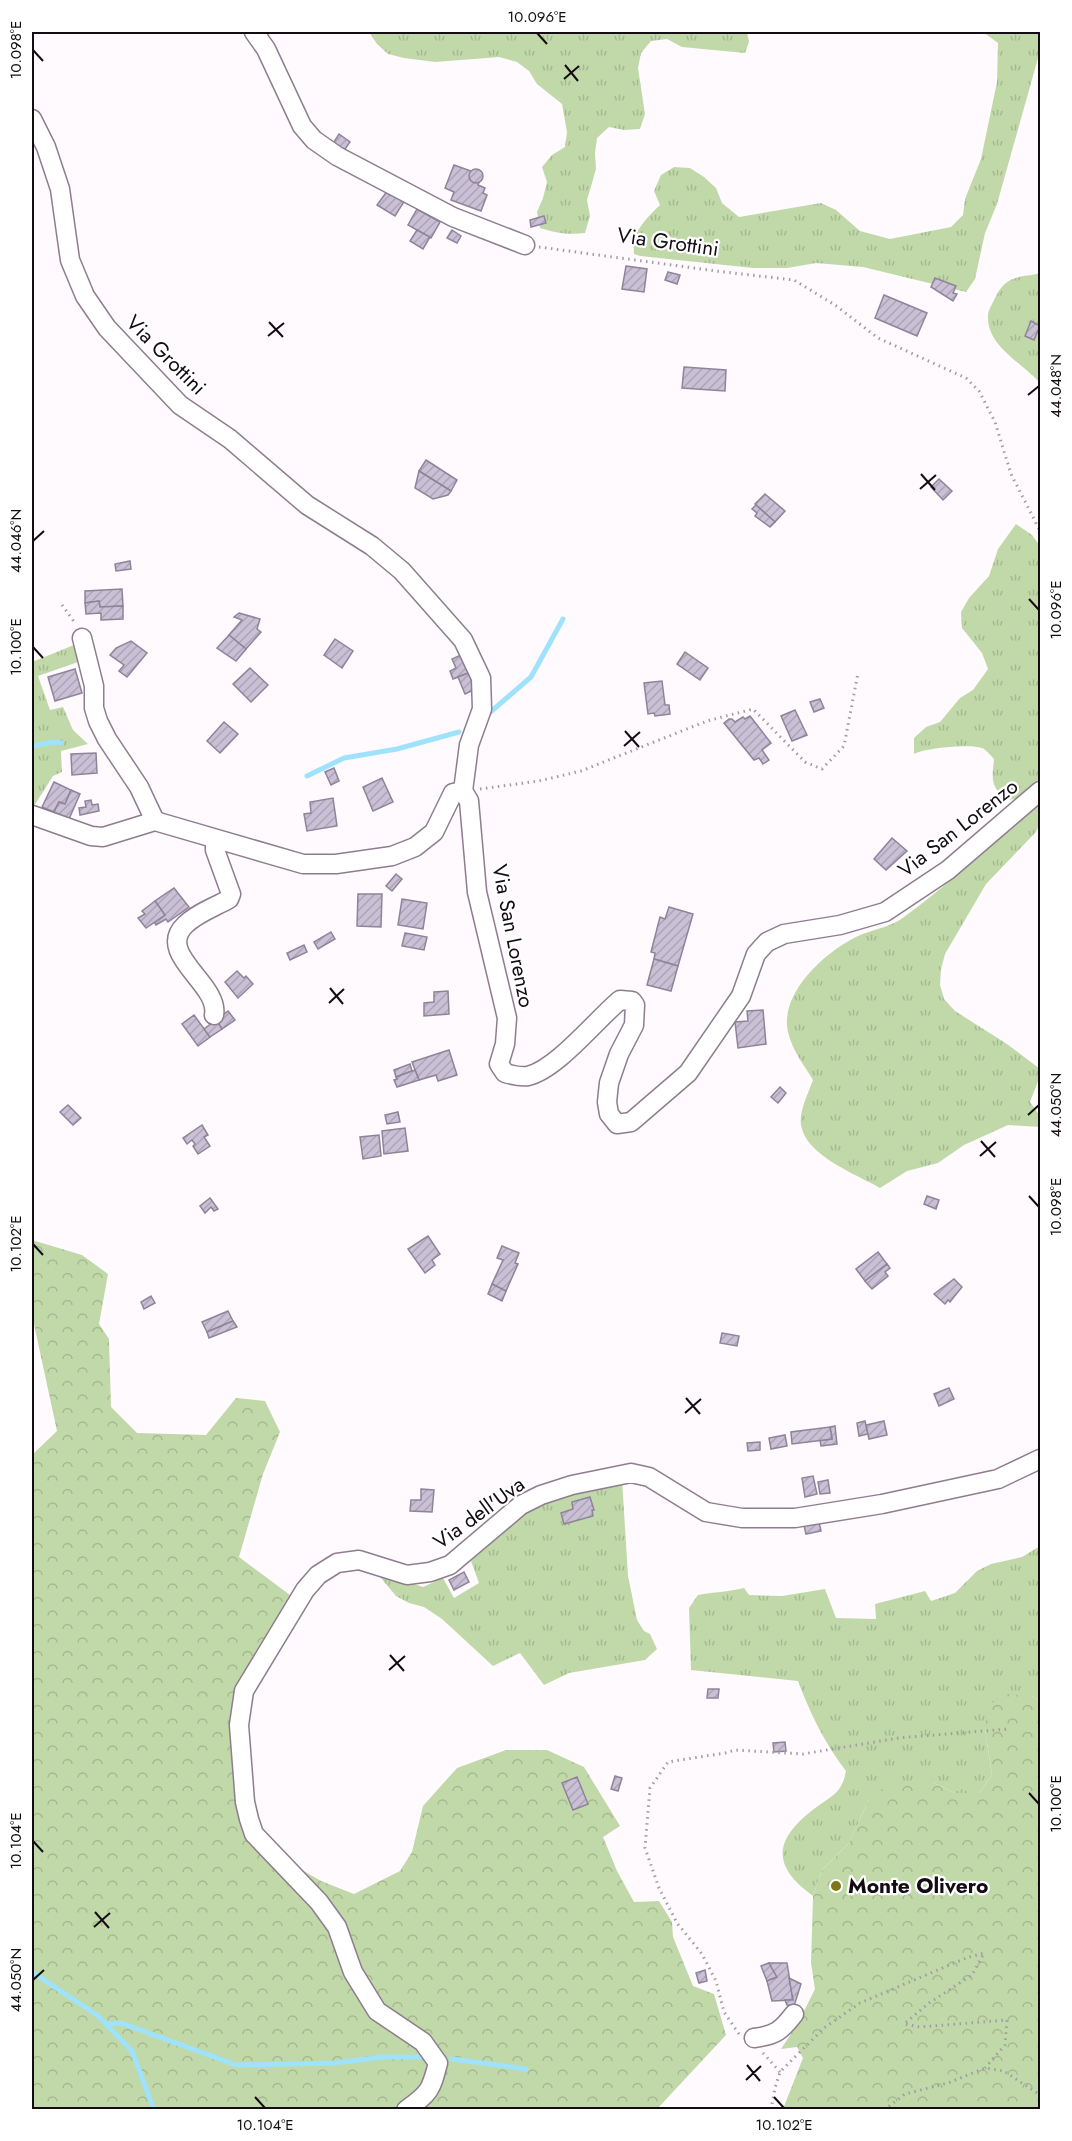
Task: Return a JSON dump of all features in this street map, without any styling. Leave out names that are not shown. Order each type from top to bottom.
[{"type":"street","points":[[254,32],[266,49],[302,126],[314,140],[337,156],[453,217],[525,245]]},
{"type":"street","name":"Via Grottini","points":[[32,119],[46,147],[60,189],[70,260],[85,296],[107,327],[180,405],[230,439],[307,505],[372,546],[402,571],[463,639],[481,678],[482,708],[469,745],[462,791]]},
{"type":"street","points":[[82,638],[94,686],[94,708],[98,721],[107,739],[139,787],[155,821]]},
{"type":"street","points":[[32,815],[91,836],[103,837],[155,821],[303,864],[336,864],[392,856],[416,847],[434,832],[453,793],[462,791]]},
{"type":"street","name":"Via San Lorenzo","points":[[462,791],[469,801],[477,892],[507,1018],[505,1044],[499,1064],[505,1073],[515,1075],[527,1076],[542,1071],[559,1059],[620,1000],[632,1001],[635,1005],[634,1025],[619,1054],[609,1083],[609,1114],[617,1124],[631,1122],[688,1073],[741,996],[756,954],[767,942],[784,934],[840,925],[885,912],[948,870],[1041,791]]},
{"type":"street","points":[[214,1015],[216,1007],[210,996],[177,948],[178,936],[184,926],[230,899],[231,894],[215,849],[215,839]]},
{"type":"street","name":"Via dell'Uva","points":[[406,2109],[432,2088],[438,2063],[423,2042],[377,2011],[353,1972],[337,1927],[319,1902],[254,1834],[245,1802],[239,1725],[244,1691],[304,1590],[318,1575],[337,1563],[359,1560],[407,1575],[430,1572],[450,1565],[521,1505],[541,1495],[572,1485],[631,1473],[649,1477],[706,1512],[742,1518],[795,1518],[882,1504],[998,1479],[1041,1459]]},
{"type":"street","points":[[754,2038],[768,2036],[783,2029],[794,2014]]},
{"type":"path","name":"Via Grottini","points":[[525,245],[794,280],[835,305],[878,338],[966,378],[980,391],[995,422],[1011,474],[1041,531]]},
{"type":"path","points":[[62,605],[82,638]]},
{"type":"path","points":[[462,791],[511,785],[581,771],[707,721],[753,710],[805,762],[822,769],[844,746],[858,673]]},
{"type":"path","points":[[780,2072],[760,2050],[754,2038],[740,2036],[724,2012],[716,1981],[702,1954],[677,1923],[659,1888],[645,1848],[650,1788],[668,1762],[735,1750],[803,1754],[898,1738],[1008,1729]]},
{"type":"path","points":[[771,2109],[780,2072],[824,2028],[860,2003],[966,1958],[984,1953],[972,1975],[929,2002],[904,2024],[920,2028],[1007,2020],[1005,2045],[985,2068],[948,2084],[905,2094],[884,2109]]},
{"type":"path","points":[[985,2068],[1004,2071],[1041,2095]]},
{"type":"green space","points":[[369,32],[747,32],[749,42],[745,53],[682,47],[667,39],[651,41],[641,53],[638,68],[645,114],[640,129],[624,130],[609,127],[597,138],[596,169],[587,200],[590,216],[585,233],[573,234],[540,228],[537,212],[547,182],[542,167],[552,155],[565,147],[567,132],[562,104],[537,84],[529,71],[517,62],[499,57],[435,62],[404,58],[388,54]]},
{"type":"green space","points":[[983,32],[1040,32],[1040,51],[997,204],[985,233],[975,279],[966,292],[863,267],[816,263],[787,268],[753,268],[634,254],[637,232],[660,205],[654,191],[661,175],[674,167],[690,168],[704,177],[716,188],[722,203],[739,217],[821,203],[836,210],[860,231],[890,239],[951,227],[963,215],[965,199],[981,159],[997,82],[998,43]]},
{"type":"green space","points":[[1040,273],[1040,383],[999,345],[989,326],[988,315],[997,295],[1007,282]]},
{"type":"green space","points":[[1016,524],[1032,535],[1040,546],[1040,783],[1022,798],[1007,800],[993,782],[994,759],[984,749],[970,746],[949,747],[914,754],[914,738],[926,727],[940,722],[960,698],[973,690],[988,669],[982,653],[962,628],[961,612],[969,598],[989,576],[998,549]]},
{"type":"green space","points":[[74,645],[81,661],[38,676],[50,710],[63,707],[73,730],[88,744],[61,751],[62,772],[53,776],[32,806],[32,662]]},
{"type":"green space","points":[[1040,802],[1040,823],[1036,832],[986,884],[945,954],[940,985],[944,999],[955,1011],[1007,1044],[1040,1069],[1038,1082],[1030,1102],[1040,1116],[1040,1127],[1008,1125],[964,1145],[938,1163],[907,1171],[880,1188],[833,1163],[812,1146],[805,1136],[801,1125],[801,1114],[813,1080],[792,1045],[788,1032],[787,1017],[791,1003],[798,988],[808,975],[832,952],[858,936],[888,926],[904,917],[955,877],[1035,804]]},
{"type":"green space","points":[[32,1240],[82,1255],[108,1274],[99,1324],[109,1339],[111,1407],[137,1433],[206,1435],[236,1398],[265,1401],[280,1432],[263,1474],[239,1557],[290,1595],[235,1700],[232,1767],[246,1824],[295,1866],[321,1881],[354,1894],[400,1871],[412,1852],[423,1806],[457,1768],[506,1750],[547,1750],[584,1767],[620,1826],[603,1837],[617,1871],[634,1902],[659,1901],[672,1922],[673,1937],[693,1986],[714,1994],[726,2035],[657,2109],[32,2109],[32,1455],[57,1431],[32,1315]]},
{"type":"green space","points":[[622,1479],[628,1576],[637,1620],[644,1631],[650,1634],[657,1649],[645,1660],[569,1673],[544,1685],[520,1653],[493,1666],[442,1619],[424,1607],[396,1596],[376,1572],[423,1587],[443,1578],[454,1598],[479,1583],[471,1561],[529,1510],[545,1502]]},
{"type":"green space","points":[[1040,1546],[1040,1702],[1032,1696],[985,1729],[992,1775],[979,1793],[955,1793],[934,1783],[869,1799],[849,1843],[822,1870],[813,1896],[798,1884],[789,1872],[784,1861],[783,1850],[786,1839],[793,1828],[838,1791],[846,1771],[819,1728],[798,1681],[691,1670],[689,1608],[698,1595],[744,1588],[749,1595],[782,1596],[825,1589],[836,1618],[876,1619],[875,1604],[925,1591],[931,1601],[955,1593],[977,1571],[991,1564],[1022,1557]]},
{"type":"green space","points":[[1007,1694],[1032,1696],[1040,1702],[1040,2109],[783,2109],[803,2058],[797,2047],[781,2049],[798,2023],[815,1989],[811,1963],[813,1896],[822,1870],[849,1843],[869,1799],[887,1785],[910,1782],[934,1783],[955,1793],[979,1793],[992,1775],[985,1729],[987,1706]]},
{"type":"building","points":[[339,134],[350,142],[343,152],[332,145]]},
{"type":"building","points":[[454,165],[471,171],[471,179],[479,182],[478,185],[485,188],[483,193],[487,195],[481,211],[451,200],[454,192],[445,188]]},
{"type":"building","points":[[476,169],[481,171],[483,176],[481,181],[476,183],[471,181],[469,176],[471,171]]},
{"type":"building","points":[[388,190],[405,200],[395,216],[377,205]]},
{"type":"building","points":[[417,209],[440,222],[431,238],[408,225]]},
{"type":"building","points":[[544,216],[546,223],[531,227],[530,220]]},
{"type":"building","points":[[417,230],[430,237],[423,249],[410,241]]},
{"type":"building","points":[[452,230],[461,236],[457,243],[447,238]]},
{"type":"building","points":[[626,266],[647,269],[644,292],[622,289]]},
{"type":"building","points":[[668,272],[680,275],[677,284],[665,280]]},
{"type":"building","points":[[935,278],[956,286],[953,293],[957,294],[953,301],[931,287]]},
{"type":"building","points":[[884,295],[927,313],[917,336],[875,318]]},
{"type":"building","points":[[1031,321],[1040,326],[1034,340],[1025,336]]},
{"type":"building","points":[[684,367],[726,370],[725,391],[682,388]]},
{"type":"building","points":[[426,460],[457,480],[451,491],[419,471]]},
{"type":"building","points":[[419,471],[451,491],[448,495],[433,499],[415,488]]},
{"type":"building","points":[[939,479],[952,491],[943,500],[931,487]]},
{"type":"building","points":[[765,494],[785,511],[775,522],[755,504]]},
{"type":"building","points":[[756,505],[775,522],[770,527],[755,516],[757,513],[752,509]]},
{"type":"building","points":[[130,561],[131,569],[116,571],[115,564]]},
{"type":"building","points":[[122,589],[123,606],[100,607],[99,601],[85,603],[85,591]]},
{"type":"building","points":[[99,601],[100,607],[123,606],[123,619],[101,620],[101,613],[86,614],[85,603]]},
{"type":"building","points":[[239,613],[260,619],[257,629],[261,632],[246,649],[229,635],[242,620],[234,617]]},
{"type":"building","points":[[229,635],[246,649],[236,661],[217,648]]},
{"type":"building","points":[[335,639],[353,651],[342,668],[324,655]]},
{"type":"building","points":[[131,641],[147,653],[127,677],[119,671],[124,665],[110,655],[116,648]]},
{"type":"building","points":[[685,652],[708,668],[700,680],[677,664]]},
{"type":"building","points":[[463,654],[471,672],[453,679],[450,671],[456,668],[452,659]]},
{"type":"building","points":[[250,668],[268,685],[251,702],[233,684]]},
{"type":"building","points":[[75,669],[82,693],[55,701],[48,677]]},
{"type":"building","points":[[471,672],[478,688],[465,694],[458,677]]},
{"type":"building","points":[[662,681],[665,705],[669,705],[670,714],[655,716],[654,713],[648,714],[644,683]]},
{"type":"building","points":[[820,699],[824,708],[814,712],[810,702]]},
{"type":"building","points":[[795,710],[807,735],[792,741],[781,716]]},
{"type":"building","points":[[750,716],[771,743],[762,750],[769,760],[763,764],[759,758],[754,760],[724,723],[729,719],[735,722]]},
{"type":"building","points":[[224,722],[238,734],[220,753],[207,741]]},
{"type":"building","points":[[96,753],[97,773],[72,775],[71,754]]},
{"type":"building","points":[[334,768],[339,781],[331,785],[325,772]]},
{"type":"building","points":[[382,778],[393,802],[373,811],[363,787]]},
{"type":"building","points":[[54,782],[71,790],[65,804],[59,802],[54,812],[42,807]]},
{"type":"building","points":[[71,790],[80,794],[69,819],[54,812],[59,802],[65,804]]},
{"type":"building","points":[[333,798],[337,826],[307,831],[304,814],[311,813],[310,802]]},
{"type":"building","points":[[91,800],[92,805],[98,804],[99,811],[80,815],[79,808],[86,807],[85,801]]},
{"type":"building","points":[[892,838],[907,851],[886,870],[874,859]]},
{"type":"building","points":[[396,874],[402,879],[392,891],[386,886]]},
{"type":"building","points":[[174,888],[189,907],[168,922],[166,919],[156,925],[154,922],[165,915],[155,901]]},
{"type":"building","points":[[358,894],[382,894],[381,927],[357,926]]},
{"type":"building","points":[[402,899],[427,903],[423,929],[398,925]]},
{"type":"building","points":[[155,901],[165,915],[146,928],[138,918],[145,914],[142,911]]},
{"type":"building","points":[[669,907],[693,914],[678,966],[654,959],[655,953],[651,952],[660,917],[665,919]]},
{"type":"building","points":[[331,932],[335,939],[318,949],[314,942]]},
{"type":"building","points":[[405,933],[427,937],[424,950],[402,946]]},
{"type":"building","points":[[304,945],[307,952],[290,960],[287,953]]},
{"type":"building","points":[[654,959],[678,966],[671,991],[647,985]]},
{"type":"building","points":[[237,971],[253,984],[238,998],[225,982]]},
{"type":"building","points":[[448,991],[449,1014],[424,1016],[424,1003],[434,1002],[434,992]]},
{"type":"building","points":[[763,1010],[766,1044],[738,1048],[735,1022],[748,1021],[747,1011]]},
{"type":"building","points":[[228,1011],[235,1020],[222,1029],[216,1020]]},
{"type":"building","points":[[194,1015],[210,1037],[198,1046],[182,1024]]},
{"type":"building","points":[[216,1020],[222,1029],[210,1037],[204,1029]]},
{"type":"building","points":[[449,1050],[457,1075],[438,1081],[436,1075],[419,1080],[412,1062]]},
{"type":"building","points":[[410,1064],[412,1071],[396,1077],[394,1070]]},
{"type":"building","points":[[415,1070],[419,1080],[397,1087],[394,1080],[397,1079],[396,1077]]},
{"type":"building","points":[[780,1087],[786,1093],[778,1103],[771,1097]]},
{"type":"building","points":[[68,1105],[81,1118],[73,1125],[60,1112]]},
{"type":"building","points":[[398,1112],[400,1122],[387,1124],[385,1115]]},
{"type":"building","points":[[202,1125],[208,1135],[204,1137],[210,1146],[198,1154],[192,1140],[187,1144],[183,1138]]},
{"type":"building","points":[[405,1128],[408,1151],[384,1154],[382,1131]]},
{"type":"building","points":[[379,1135],[381,1156],[363,1159],[360,1137]]},
{"type":"building","points":[[927,1196],[939,1200],[936,1209],[924,1204]]},
{"type":"building","points":[[210,1198],[218,1209],[214,1211],[211,1207],[205,1213],[200,1206]]},
{"type":"building","points":[[428,1236],[440,1254],[432,1260],[435,1265],[425,1273],[408,1249]]},
{"type":"building","points":[[502,1246],[519,1253],[515,1263],[518,1264],[506,1291],[492,1284],[503,1260],[497,1258]]},
{"type":"building","points":[[878,1252],[887,1264],[865,1281],[856,1269]]},
{"type":"building","points":[[887,1264],[890,1268],[885,1272],[888,1276],[872,1289],[865,1281]]},
{"type":"building","points":[[954,1279],[962,1287],[950,1302],[948,1300],[945,1304],[934,1294]]},
{"type":"building","points":[[492,1284],[506,1291],[502,1301],[488,1294]]},
{"type":"building","points":[[151,1296],[155,1303],[144,1309],[141,1302]]},
{"type":"building","points":[[228,1311],[233,1321],[207,1332],[202,1322]]},
{"type":"building","points":[[233,1321],[237,1327],[209,1338],[207,1332]]},
{"type":"building","points":[[722,1333],[739,1336],[737,1346],[720,1343]]},
{"type":"building","points":[[949,1388],[954,1399],[939,1406],[934,1394]]},
{"type":"building","points":[[865,1421],[868,1434],[859,1436],[857,1423]]},
{"type":"building","points":[[884,1421],[887,1435],[869,1439],[866,1425]]},
{"type":"building","points":[[835,1426],[837,1444],[821,1446],[820,1440],[832,1439],[830,1427]]},
{"type":"building","points":[[830,1427],[832,1439],[792,1444],[791,1432]]},
{"type":"building","points":[[785,1435],[787,1446],[771,1449],[769,1438]]},
{"type":"building","points":[[760,1442],[760,1450],[748,1451],[747,1443]]},
{"type":"building","points":[[813,1476],[817,1494],[805,1497],[802,1478]]},
{"type":"building","points":[[828,1480],[830,1493],[820,1494],[818,1482]]},
{"type":"building","points":[[421,1489],[434,1490],[432,1512],[410,1511],[411,1500],[421,1500]]},
{"type":"building","points":[[590,1497],[594,1510],[592,1510],[593,1516],[564,1524],[561,1513],[573,1509],[572,1502]]},
{"type":"building","points":[[818,1518],[821,1531],[806,1534],[803,1521]]},
{"type":"building","points":[[464,1572],[469,1582],[454,1590],[449,1580]]},
{"type":"building","points":[[708,1689],[719,1689],[718,1698],[707,1698]]},
{"type":"building","points":[[785,1742],[786,1751],[774,1752],[773,1743]]},
{"type":"building","points":[[615,1776],[622,1778],[618,1791],[611,1789]]},
{"type":"building","points":[[577,1777],[588,1804],[573,1810],[562,1783]]},
{"type":"building","points":[[769,1963],[777,1977],[767,1981],[761,1966]]},
{"type":"building","points":[[769,1963],[787,1963],[793,2000],[772,2001],[767,1981],[777,1977]]},
{"type":"building","points":[[705,1970],[707,1981],[699,1983],[696,1973]]},
{"type":"building","points":[[789,1978],[801,1984],[794,2006],[787,2005],[785,2000],[793,2000]]},
{"type":"waterway","points":[[487,715],[531,677],[563,619]]},
{"type":"waterway","points":[[307,776],[344,758],[397,749],[459,732]]},
{"type":"waterway","points":[[32,746],[61,743]]},
{"type":"waterway","points":[[32,1972],[97,2015],[132,2051],[154,2110]]},
{"type":"waterway","points":[[106,2024],[121,2023],[236,2065],[334,2063],[383,2057],[427,2057]]},
{"type":"waterway","points":[[452,2059],[526,2069]]},
{"type":"place","name":"Monte Olivero","points":[[836,1886]]}]
